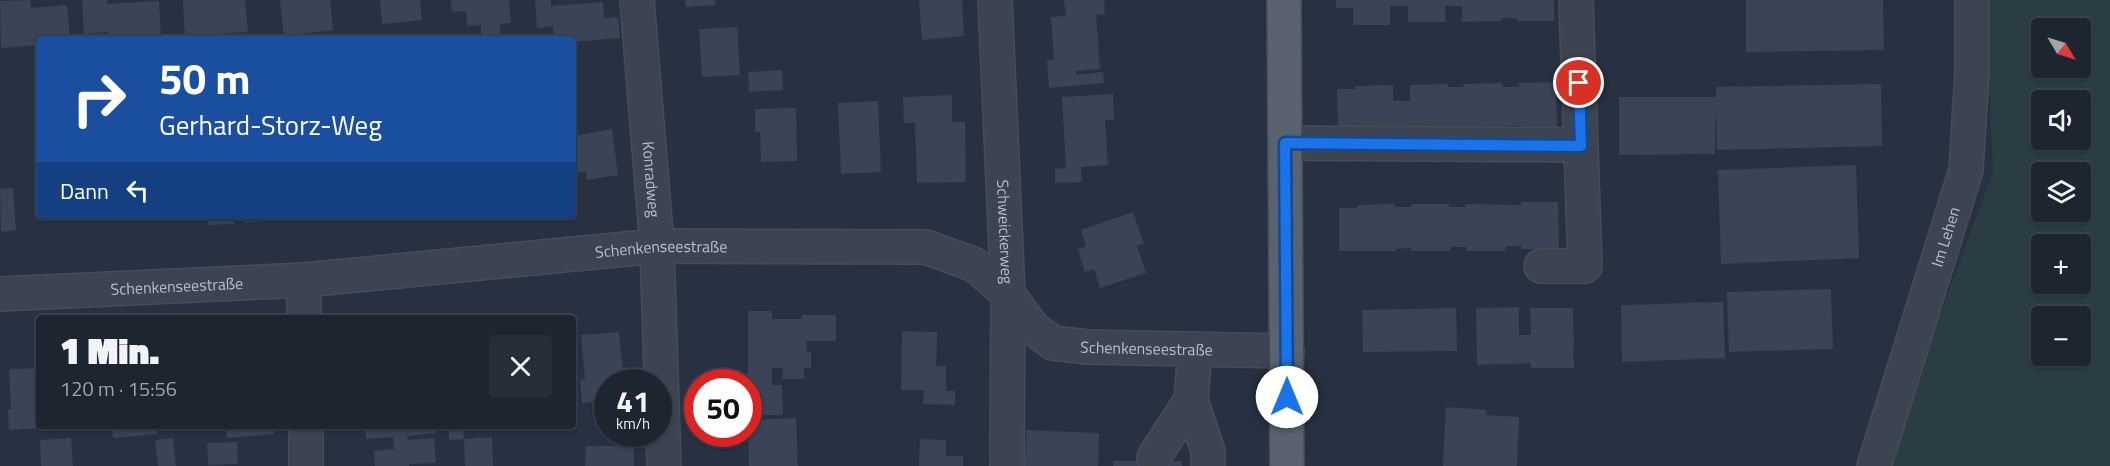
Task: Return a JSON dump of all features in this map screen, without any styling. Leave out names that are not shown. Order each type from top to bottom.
[{"type":"main road","points":[[1284,0],[1287,466]]},
{"type":"street","name":"Konradweg","points":[[636,0],[657,246],[664,466]]},
{"type":"street","name":"Schweickerweg","points":[[995,0],[1008,294],[1006,466]]},
{"type":"street","points":[[1541,266],[1585,266],[1576,0]]},
{"type":"street","name":"Im Lehen","points":[[1874,466],[1966,170],[1972,72],[1972,0]]},
{"type":"street","points":[[1285,143],[1581,146]]},
{"type":"street","name":"Schenkenseestraße","points":[[0,294],[304,280],[657,246],[926,247],[975,265],[1008,294],[1033,328],[1053,343],[1087,347],[1287,351]]},
{"type":"street","points":[[304,280],[304,315]]},
{"type":"street","points":[[1195,349],[1191,400],[1208,451],[1208,466]]},
{"type":"street","points":[[1154,457],[1191,400]]},
{"type":"street","points":[[306,429],[306,466]]},
{"type":"green space","points":[[1985,0],[2110,0],[2110,466],[1884,466],[1993,172]]},
{"type":"building","points":[[30,0],[31,8],[67,5],[70,36],[36,36],[36,45],[1,48],[0,1]]},
{"type":"building","points":[[82,0],[107,0],[107,4],[159,1],[161,36],[109,36],[108,32],[84,34]]},
{"type":"building","points":[[183,0],[245,0],[248,32],[185,36]]},
{"type":"building","points":[[280,0],[330,0],[333,30],[284,36]]},
{"type":"building","points":[[380,0],[420,0],[422,20],[382,24]]},
{"type":"building","points":[[451,0],[509,0],[511,23],[500,24],[501,36],[481,36],[481,25],[467,26],[466,11],[452,12]]},
{"type":"building","points":[[535,0],[551,0],[551,6],[603,2],[604,18],[618,17],[620,38],[576,42],[576,36],[554,36],[553,26],[537,28]]},
{"type":"building","points":[[685,0],[715,0],[716,5],[686,7]]},
{"type":"building","points":[[919,0],[962,0],[964,36],[922,40]]},
{"type":"building","points":[[1064,0],[1104,0],[1105,14],[1096,15],[1100,69],[1076,71],[1076,75],[1103,72],[1104,83],[1049,88],[1047,60],[1054,59],[1051,17],[1066,16]]},
{"type":"building","points":[[1336,0],[1554,0],[1554,21],[1517,21],[1517,18],[1501,18],[1501,21],[1462,22],[1462,6],[1445,6],[1446,22],[1408,22],[1408,6],[1390,6],[1390,25],[1353,25],[1353,8],[1336,8]]},
{"type":"building","points":[[1746,0],[1883,0],[1884,50],[1746,52]]},
{"type":"building","points":[[737,27],[740,75],[702,77],[699,29]]},
{"type":"building","points":[[782,70],[783,90],[749,92],[748,72]]},
{"type":"building","points":[[1556,82],[1557,129],[1519,129],[1520,126],[1503,126],[1503,130],[1465,131],[1465,127],[1448,127],[1448,131],[1338,130],[1337,89],[1393,85],[1393,101],[1410,101],[1410,85],[1448,84],[1448,87],[1464,87],[1463,84],[1502,83],[1502,87],[1519,87],[1519,83]]},
{"type":"building","points":[[1881,84],[1882,146],[1717,150],[1715,105],[1715,154],[1619,155],[1619,97],[1716,97],[1716,87]]},
{"type":"building","points":[[1113,94],[1114,120],[1105,120],[1108,165],[1081,167],[1082,182],[1055,183],[1055,169],[1066,168],[1062,97]]},
{"type":"building","points":[[952,95],[952,122],[965,122],[966,182],[917,183],[915,123],[904,123],[903,97]]},
{"type":"building","points":[[878,101],[881,172],[841,174],[838,103]]},
{"type":"building","points":[[796,108],[797,161],[761,162],[760,132],[755,132],[755,109]]},
{"type":"building","points":[[612,129],[618,175],[587,180],[586,172],[576,173],[576,135]]},
{"type":"building","points":[[1856,165],[1859,258],[1721,264],[1718,170]]},
{"type":"building","points":[[13,188],[16,230],[1,232],[0,189]]},
{"type":"building","points":[[1521,202],[1558,202],[1559,249],[1521,249],[1521,246],[1506,246],[1505,251],[1466,251],[1466,247],[1450,247],[1450,251],[1411,251],[1411,248],[1395,249],[1395,251],[1339,251],[1339,208],[1394,204],[1395,207],[1411,207],[1411,204],[1449,204],[1449,207],[1466,207],[1466,204],[1521,205]]},
{"type":"building","points":[[1133,212],[1144,244],[1137,246],[1146,273],[1100,288],[1094,269],[1085,272],[1078,249],[1086,246],[1081,230]]},
{"type":"building","points":[[208,219],[234,219],[234,224],[208,225]]},
{"type":"building","points":[[243,219],[265,219],[265,221],[244,223]]},
{"type":"building","points":[[1831,289],[1833,349],[1729,352],[1727,292]]},
{"type":"building","points":[[1723,302],[1725,358],[1622,362],[1621,305]]},
{"type":"building","points":[[1519,307],[1519,335],[1531,335],[1530,308],[1573,308],[1574,368],[1531,368],[1531,363],[1477,365],[1476,308]]},
{"type":"building","points":[[1456,308],[1457,351],[1363,352],[1362,310]]},
{"type":"building","points":[[748,311],[772,311],[772,319],[802,319],[802,315],[836,315],[836,341],[806,341],[807,352],[811,351],[811,368],[804,368],[804,379],[782,379],[783,368],[772,368],[772,385],[782,385],[783,415],[762,415],[762,369],[748,369]]},
{"type":"building","points":[[902,331],[937,332],[936,366],[946,366],[946,391],[955,391],[955,405],[923,404],[924,390],[901,390]]},
{"type":"building","points":[[619,332],[623,369],[594,369],[594,402],[582,403],[580,380],[585,379],[581,335]]},
{"type":"building","points":[[36,368],[36,429],[9,430],[8,409],[11,409],[9,369]]},
{"type":"building","points":[[1446,407],[1487,410],[1486,415],[1519,417],[1517,466],[1443,466]]},
{"type":"building","points":[[796,418],[798,466],[749,466],[749,447],[762,447],[762,419]]},
{"type":"building","points":[[112,429],[157,429],[157,434],[113,438]]},
{"type":"building","points":[[226,429],[274,429],[274,434],[227,438]]},
{"type":"building","points":[[365,429],[436,429],[436,433],[407,436],[408,440],[434,438],[436,463],[375,466],[374,451],[394,449],[393,437],[366,439]]},
{"type":"building","points":[[449,429],[463,429],[464,439],[449,440]]},
{"type":"building","points":[[1026,430],[1099,433],[1098,466],[1025,466]]},
{"type":"building","points":[[492,437],[493,466],[465,466],[464,439]]},
{"type":"building","points":[[71,438],[73,466],[41,466],[40,440]]},
{"type":"building","points":[[173,438],[176,466],[158,466],[155,440]]},
{"type":"building","points":[[920,439],[946,440],[946,456],[963,456],[963,466],[919,466]]},
{"type":"building","points":[[237,442],[238,464],[208,465],[207,443]]},
{"type":"building","points":[[586,446],[634,447],[634,466],[585,466]]},
{"type":"building","points":[[1113,461],[1182,461],[1182,466],[1113,466]]},
{"type":"route","points":[[1287,397],[1285,143],[1581,146],[1579,83]]}]
